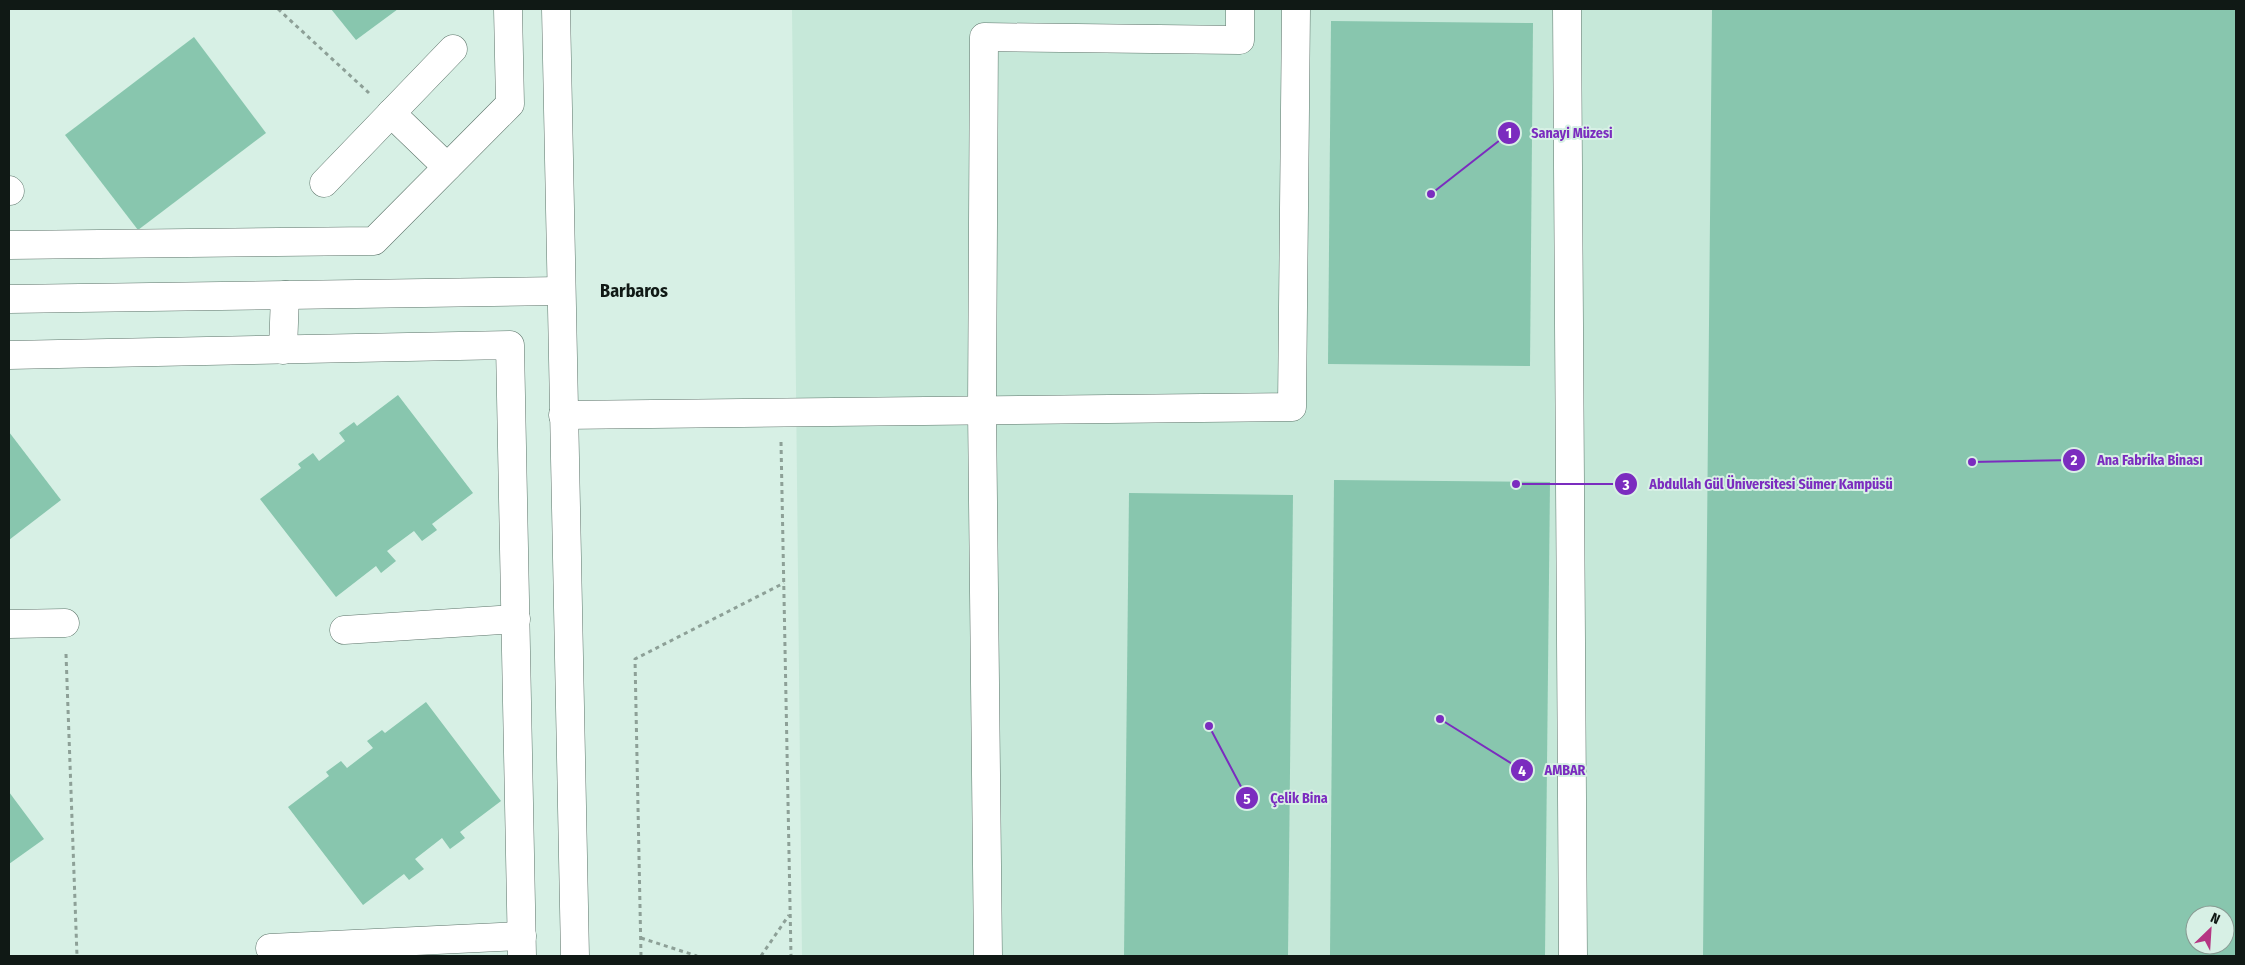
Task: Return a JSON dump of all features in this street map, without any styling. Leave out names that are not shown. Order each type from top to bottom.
[{"type":"street","points":[[9,245],[374,241],[510,104],[508,9]]},
{"type":"street","points":[[556,9],[575,956]]},
{"type":"street","points":[[988,956],[982,410],[984,37],[1240,40],[1240,9]]},
{"type":"street","points":[[563,416],[1292,407],[1296,9]]},
{"type":"street","points":[[1567,9],[1573,956]]},
{"type":"street","points":[[324,183],[453,49]]},
{"type":"street","points":[[391,113],[447,167]]},
{"type":"street","points":[[9,300],[561,290]]},
{"type":"street","points":[[283,350],[285,295]]},
{"type":"street","points":[[9,356],[510,345],[522,946],[270,948]]},
{"type":"street","points":[[344,630],[516,619]]},
{"type":"street","points":[[9,624],[65,623]]},
{"type":"path","points":[[278,9],[391,113]]},
{"type":"path","points":[[780,413],[791,956]]},
{"type":"path","points":[[641,956],[635,659],[784,583]]},
{"type":"path","points":[[65,623],[77,956]]},
{"type":"path","points":[[761,956],[790,914]]},
{"type":"path","points":[[641,938],[698,956]]},
{"type":"shaded area","points":[[792,9],[2236,9],[2236,956],[802,956]]},
{"type":"building","points":[[331,9],[398,9],[356,40]]},
{"type":"building","points":[[1712,9],[2236,9],[2236,956],[1703,956]]},
{"type":"building","points":[[1331,21],[1533,23],[1530,366],[1328,364]]},
{"type":"building","points":[[194,37],[266,133],[138,230],[65,135]]},
{"type":"building","points":[[398,395],[473,493],[432,524],[437,530],[422,541],[414,531],[387,551],[396,561],[381,573],[376,566],[336,597],[260,499],[301,468],[298,464],[313,453],[319,461],[345,441],[339,433],[354,422],[357,426]]},
{"type":"building","points":[[9,432],[61,500],[9,540]]},
{"type":"building","points":[[1334,480],[1550,482],[1545,956],[1330,956]]},
{"type":"building","points":[[1129,493],[1293,495],[1288,956],[1124,956]]},
{"type":"building","points":[[426,702],[501,801],[460,832],[465,838],[450,849],[442,838],[415,859],[424,869],[409,880],[404,874],[363,905],[288,807],[329,776],[326,772],[341,761],[347,768],[373,748],[367,741],[382,730],[385,733]]},
{"type":"building","points":[[9,792],[44,839],[9,864]]},
{"type":"place","name":"Sanayi Müzesi","points":[[1431,194]]},
{"type":"place","name":"Ana Fabrika Binası","points":[[1972,462]]},
{"type":"place","name":"Abdullah Gül Üniversitesi Sümer Kampüsü","points":[[1516,484]]},
{"type":"place","name":"AMBAR","points":[[1440,719]]},
{"type":"place","name":"Çelik Bina","points":[[1209,726]]},
{"type":"district","name":"Barbaros","points":[[634,291]]}]
